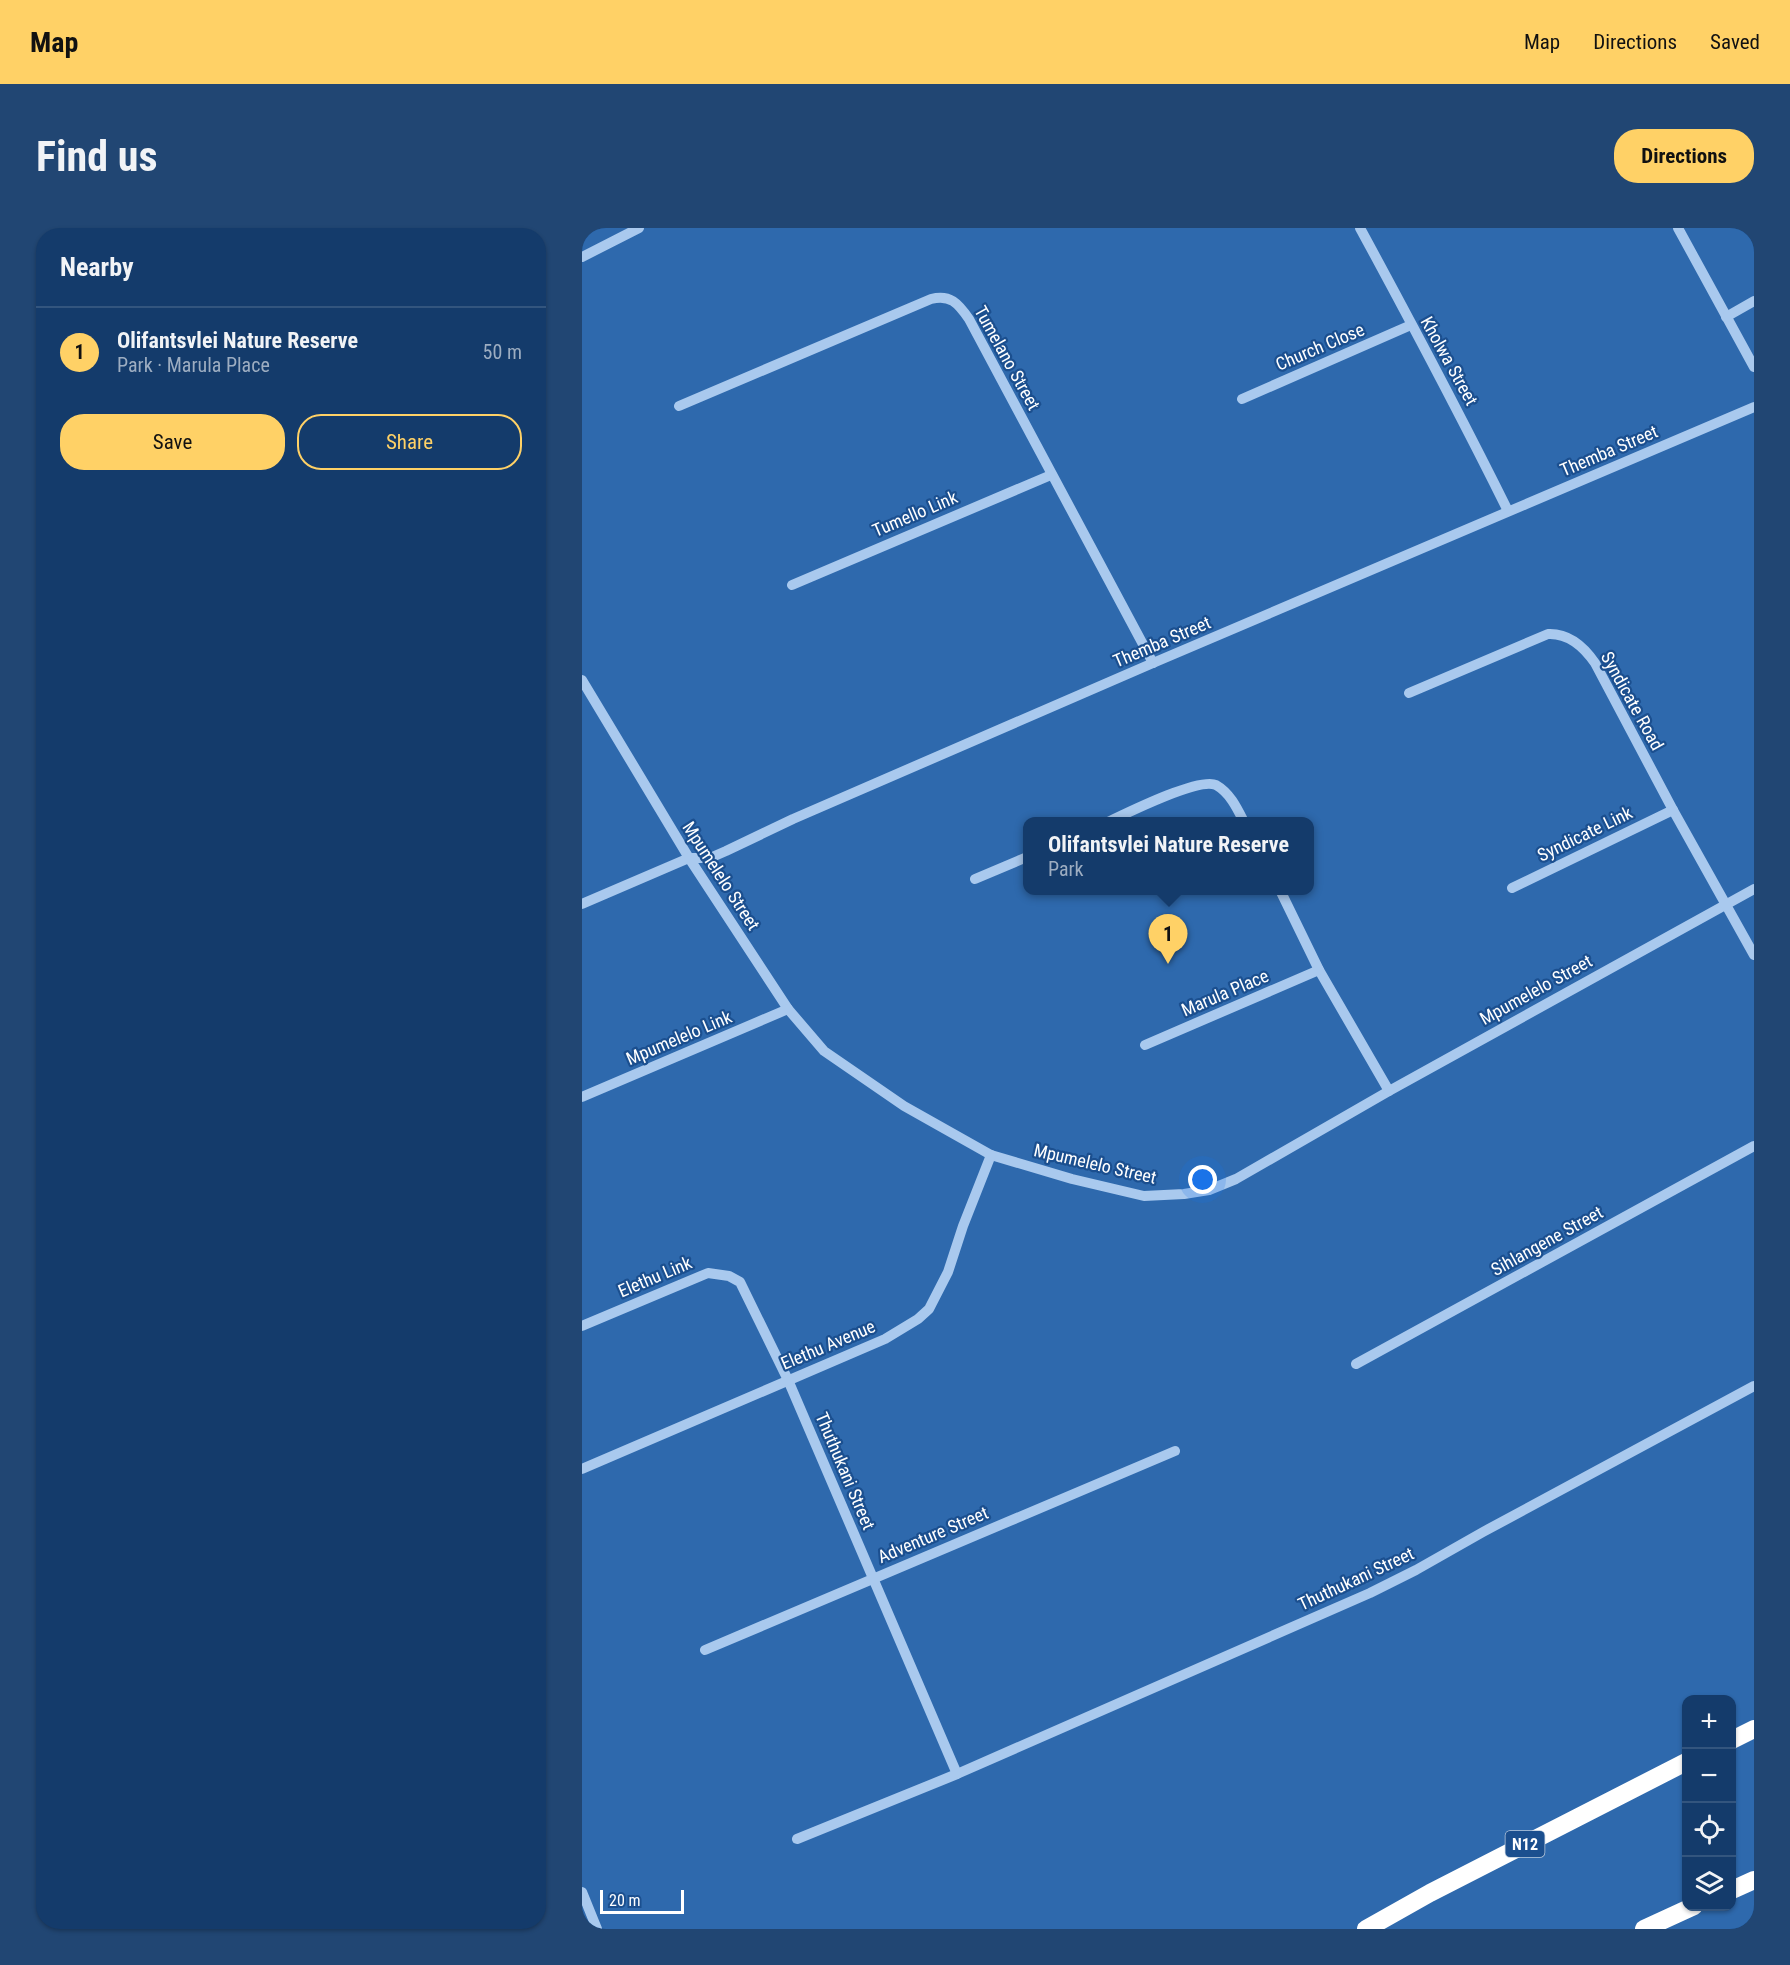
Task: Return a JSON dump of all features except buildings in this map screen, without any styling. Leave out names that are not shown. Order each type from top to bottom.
[{"type":"highway","points":[[1736,1738],[1754,1729]]},
{"type":"highway","name":"N12","points":[[1366,1929],[1430,1893],[1682,1764]]},
{"type":"highway","points":[[1736,1888],[1754,1880]]},
{"type":"highway","points":[[1644,1929],[1683,1911]]},
{"type":"street","points":[[582,257],[639,228]]},
{"type":"street","name":"Kholwa Street","points":[[1360,228],[1447,388],[1508,511]]},
{"type":"street","points":[[1678,228],[1754,367]]},
{"type":"street","name":"Tumelano Street","points":[[680,406],[931,299],[946,297],[958,303],[969,319],[1153,663]]},
{"type":"street","points":[[1726,317],[1754,301]]},
{"type":"street","name":"Church Close","points":[[1242,399],[1411,325]]},
{"type":"street","name":"Themba Street","points":[[582,904],[689,858],[710,858],[803,815],[1153,663],[1754,407]]},
{"type":"street","name":"Tumello Link","points":[[792,585],[1051,475]]},
{"type":"street","name":"Syndicate Road","points":[[1409,693],[1548,634],[1562,635],[1585,650],[1595,663],[1726,904]]},
{"type":"street","name":"Mpumelelo Street","points":[[582,680],[689,858],[788,1010],[824,1051],[904,1106],[991,1155],[1072,1179],[1144,1196],[1209,1190],[1236,1179],[1389,1091],[1754,889]]},
{"type":"street","points":[[1119,817],[1176,792],[1206,783],[1216,785],[1227,794],[1241,817]]},
{"type":"street","name":"Syndicate Link","points":[[1512,888],[1673,810]]},
{"type":"street","points":[[975,879],[1023,859]]},
{"type":"street","points":[[1282,895],[1319,970],[1389,1091]]},
{"type":"street","points":[[1726,904],[1754,955]]},
{"type":"street","name":"Marula Place","points":[[1144,1045],[1319,970]]},
{"type":"street","name":"Mpumelelo Link","points":[[582,1097],[788,1010]]},
{"type":"street","name":"Sihlangene Street","points":[[1356,1364],[1754,1146]]},
{"type":"street","name":"Elethu Avenue","points":[[582,1469],[885,1339],[918,1319],[929,1309],[948,1272],[991,1155]]},
{"type":"street","name":"Elethu Link","points":[[582,1326],[698,1276],[716,1272],[736,1279],[743,1286],[788,1380]]},
{"type":"street","name":"Thuthukani Street","points":[[788,1380],[957,1773]]},
{"type":"street","name":"Thuthukani Street","points":[[797,1839],[957,1773],[1407,1575],[1754,1386]]},
{"type":"street","name":"Adventure Street","points":[[705,1650],[1175,1450]]},
{"type":"street","points":[[582,1892],[595,1928]]},
{"type":"shaded area","points":[[582,228],[1754,228],[1754,1929],[582,1929]]},
{"type":"place","name":"Olifantsvlei Nature Reserve","points":[[1168,964]]}]
